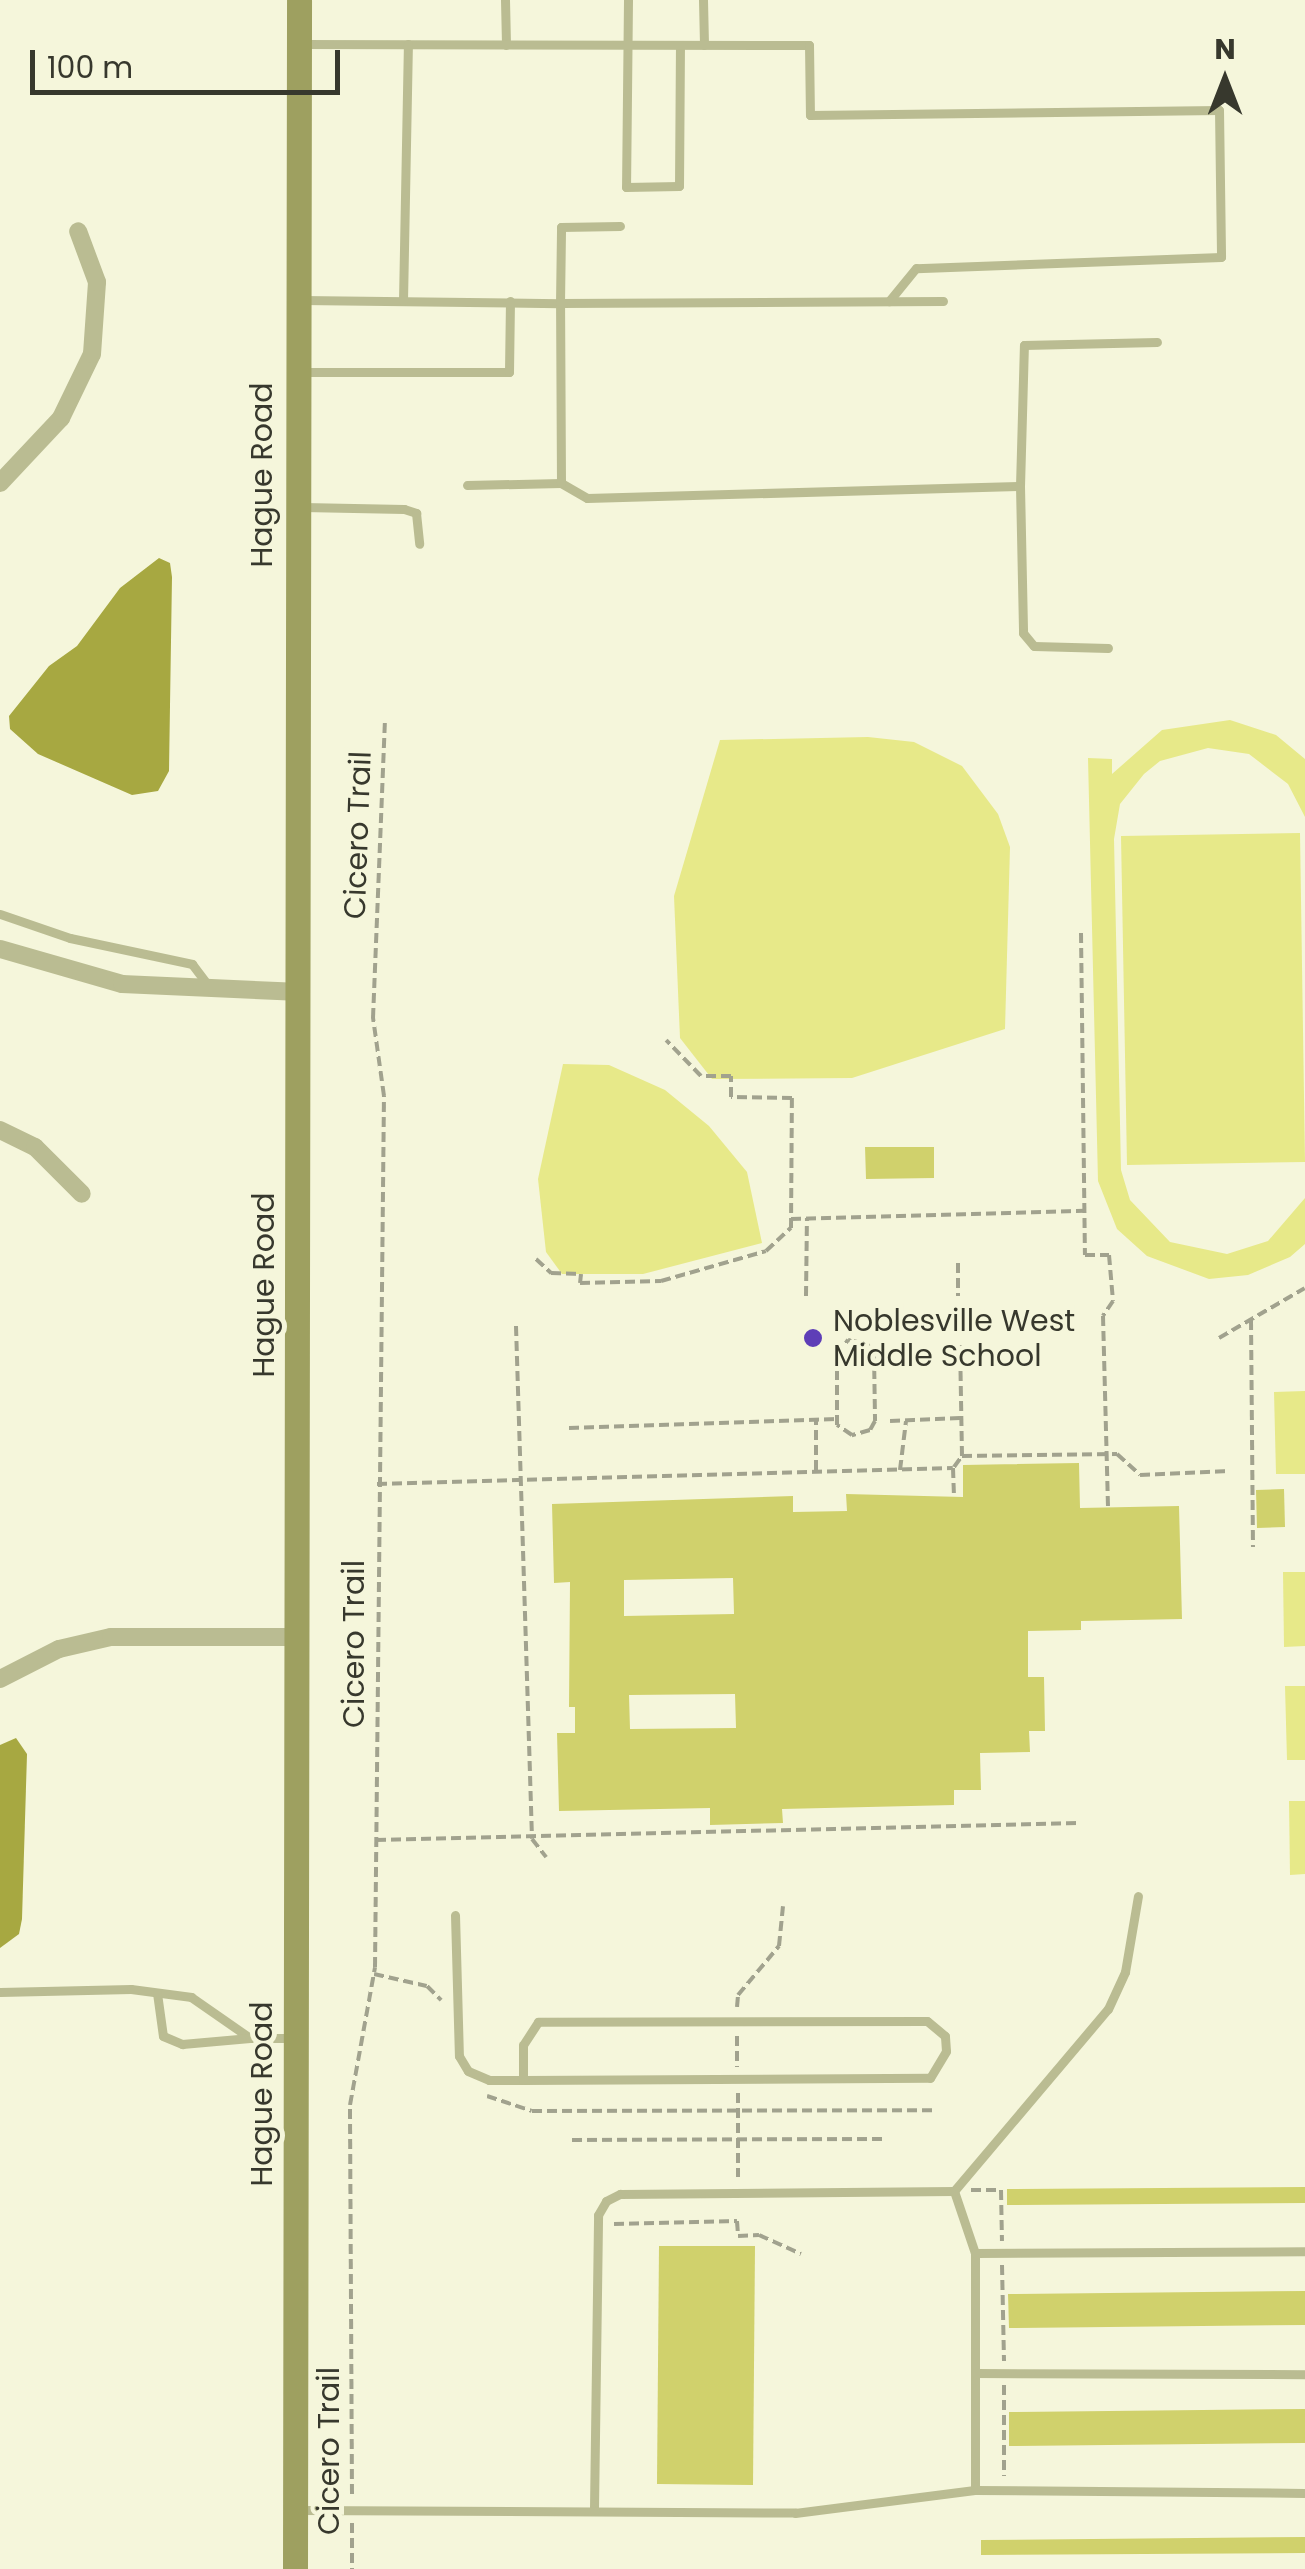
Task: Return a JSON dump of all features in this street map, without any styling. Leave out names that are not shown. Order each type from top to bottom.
[{"type":"main road","name":"Hague Road","points":[[295,2569],[298,0]]},
{"type":"street","points":[[0,483],[61,418],[92,354],[97,282],[78,231]]},
{"type":"street","points":[[0,949],[122,984],[212,992],[296,992]]},
{"type":"street","points":[[0,1130],[35,1147],[82,1194]]},
{"type":"street","points":[[0,1678],[58,1649],[111,1637],[297,1636]]},
{"type":"lane","points":[[506,0],[506,46]]},
{"type":"lane","points":[[628,0],[626,186],[679,186],[680,46]]},
{"type":"lane","points":[[703,0],[704,45]]},
{"type":"lane","points":[[299,44],[809,45],[810,116],[1220,110],[1221,257],[916,268],[889,301]]},
{"type":"lane","points":[[402,301],[408,44]]},
{"type":"lane","points":[[561,483],[561,226],[620,226]]},
{"type":"lane","points":[[295,300],[560,304],[943,301]]},
{"type":"lane","points":[[295,372],[509,372],[510,301]]},
{"type":"lane","points":[[1108,648],[1034,646],[1023,633],[1020,486],[1024,345],[1157,342]]},
{"type":"lane","points":[[468,485],[561,483],[588,498],[1020,486]]},
{"type":"lane","points":[[295,506],[404,509],[416,514],[419,544]]},
{"type":"lane","points":[[0,914],[70,938],[192,964],[203,970],[212,992]]},
{"type":"lane","points":[[594,2508],[597,2224],[606,2201],[620,2194],[954,2191],[1108,2009],[1125,1972],[1138,1896]]},
{"type":"lane","points":[[455,1915],[460,2056],[468,2071],[489,2080],[522,2080],[930,2078],[946,2051],[945,2036],[928,2021],[538,2022],[522,2044],[522,2080]]},
{"type":"lane","points":[[0,1992],[157,1992],[191,1997],[250,2038]]},
{"type":"lane","points":[[157,1992],[163,2036],[182,2044],[295,2038]]},
{"type":"lane","points":[[954,2191],[974,2253],[976,2490]]},
{"type":"lane","points":[[974,2253],[1305,2250]]},
{"type":"lane","points":[[975,2373],[1305,2374]]},
{"type":"lane","points":[[295,2510],[594,2508],[630,2514],[795,2514],[976,2490],[1305,2494]]},
{"type":"path","name":"Cicero Trail","points":[[352,2569],[350,2105],[375,1967],[376,1484],[384,1096],[372,1018],[385,718]]},
{"type":"path","points":[[1081,933],[1085,1255],[1109,1256],[1105,1454],[1108,1507]]},
{"type":"path","points":[[536,1258],[551,1273],[581,1274],[580,1283],[661,1281],[766,1251],[791,1228],[792,1098],[731,1097],[730,1076],[700,1076],[666,1040]]},
{"type":"path","points":[[791,1218],[1084,1211]]},
{"type":"path","points":[[806,1296],[807,1218]]},
{"type":"path","points":[[958,1263],[958,1296]]},
{"type":"path","points":[[1218,1338],[1305,1288]]},
{"type":"path","points":[[1251,1320],[1252,1546]]},
{"type":"path","points":[[516,1326],[532,1840],[546,1857]]},
{"type":"path","points":[[848,1340],[858,1340],[874,1354],[875,1421],[870,1430],[852,1435],[842,1432],[837,1419],[837,1355],[848,1340]]},
{"type":"path","points":[[954,1498],[953,1468],[962,1456],[960,1345]]},
{"type":"path","points":[[890,1421],[962,1418]]},
{"type":"path","points":[[569,1428],[837,1419]]},
{"type":"path","points":[[816,1420],[816,1472]]},
{"type":"path","points":[[900,1470],[906,1421]]},
{"type":"path","points":[[962,1456],[1105,1454],[1125,1458],[1130,1472],[1140,1475],[1230,1471]]},
{"type":"path","points":[[376,1484],[953,1468]]},
{"type":"path","points":[[376,1840],[532,1840],[1078,1823]]},
{"type":"path","points":[[738,2007],[738,1995],[779,1946],[783,1906]]},
{"type":"path","points":[[738,2035],[738,2067]]},
{"type":"path","points":[[738,2092],[738,2177]]},
{"type":"path","points":[[572,2140],[884,2139]]},
{"type":"path","points":[[954,2191],[1001,2190],[1002,2232]]},
{"type":"path","points":[[597,2224],[738,2220],[738,2236],[759,2235],[801,2254]]},
{"type":"green space","points":[[1230,720],[1276,735],[1305,759],[1305,817],[1288,784],[1249,754],[1208,748],[1160,761],[1144,774],[1120,804],[1114,839],[1121,1170],[1130,1200],[1170,1242],[1227,1254],[1268,1241],[1305,1198],[1305,1244],[1290,1257],[1248,1275],[1209,1279],[1147,1256],[1117,1229],[1098,1181],[1088,758],[1112,759],[1112,774],[1162,730]]},
{"type":"green space","points":[[868,737],[914,742],[962,766],[998,814],[1010,847],[1005,1029],[852,1078],[712,1079],[680,1038],[674,896],[720,740]]},
{"type":"green space","points":[[1300,833],[1305,1162],[1127,1165],[1121,836]]},
{"type":"green space","points":[[563,1064],[609,1065],[665,1090],[709,1126],[747,1172],[762,1243],[643,1274],[562,1274],[546,1252],[538,1179]]},
{"type":"green space","points":[[1305,1391],[1305,1474],[1276,1474],[1274,1392]]},
{"type":"green space","points":[[1283,1572],[1305,1572],[1305,1646],[1284,1647]]},
{"type":"green space","points":[[1285,1686],[1305,1686],[1305,1760],[1287,1760]]},
{"type":"green space","points":[[1289,1801],[1305,1801],[1305,1874],[1290,1875]]},
{"type":"shaded area","points":[[159,558],[170,563],[172,577],[169,771],[158,791],[132,795],[38,754],[10,729],[9,716],[49,666],[77,646],[120,588]]},
{"type":"shaded area","points":[[16,1738],[27,1754],[22,1919],[19,1934],[0,1948],[0,1745]]},
{"type":"building","points":[[865,1147],[934,1147],[934,1178],[866,1179]]},
{"type":"building","points":[[1079,1463],[1080,1508],[1179,1506],[1182,1619],[1081,1621],[1081,1630],[1028,1631],[1028,1677],[1044,1677],[1045,1731],[1029,1731],[1030,1752],[980,1753],[981,1790],[954,1790],[954,1805],[782,1809],[783,1823],[710,1825],[710,1808],[559,1811],[557,1733],[575,1733],[575,1707],[569,1707],[570,1582],[554,1583],[552,1504],[793,1496],[793,1512],[847,1511],[846,1494],[963,1497],[963,1465]],"holes":[[[733,1578],[734,1614],[624,1616],[624,1580]],[[735,1694],[736,1728],[630,1729],[629,1695]]]},
{"type":"building","points":[[1284,1489],[1285,1527],[1257,1528],[1256,1490]]},
{"type":"building","points":[[1305,2187],[1305,2203],[1007,2205],[1007,2189]]},
{"type":"building","points":[[659,2246],[755,2246],[753,2485],[657,2484]]},
{"type":"building","points":[[1305,2291],[1305,2325],[1009,2328],[1008,2294]]},
{"type":"building","points":[[1305,2409],[1305,2443],[1009,2446],[1009,2412]]},
{"type":"building","points":[[1305,2537],[1305,2553],[981,2555],[981,2540]]},
{"type":"place","name":"Noblesville West Middle School","points":[[813,1338]]}]
